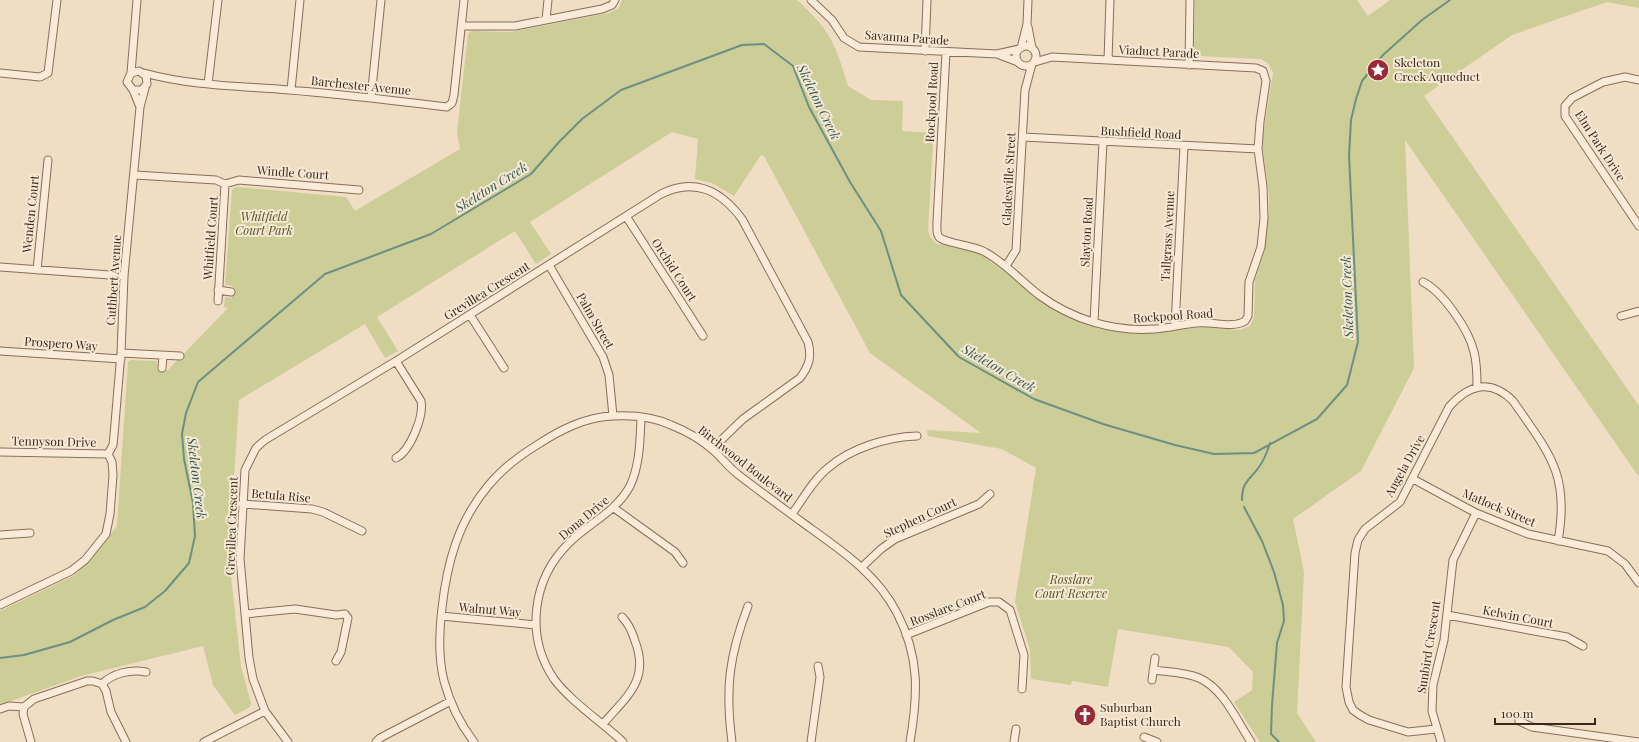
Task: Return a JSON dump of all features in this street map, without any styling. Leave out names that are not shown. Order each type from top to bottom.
[{"type":"street","points":[[0,73],[40,77],[48,73],[57,0]]},
{"type":"street","points":[[133,54],[142,72],[146,76],[146,86],[139,91],[133,90],[127,82],[131,73],[137,0]]},
{"type":"street","points":[[208,84],[218,0]]},
{"type":"street","points":[[291,90],[300,0]]},
{"type":"street","points":[[371,98],[381,0]]},
{"type":"street","name":"Barchester Avenue","points":[[142,72],[164,79],[208,84],[291,90],[447,106],[452,103],[454,95],[464,0]]},
{"type":"street","points":[[546,20],[548,0]]},
{"type":"street","points":[[461,26],[503,27],[546,20],[602,9],[612,5],[615,0]]},
{"type":"street","name":"Savanna Parade","points":[[811,0],[832,20],[844,38],[855,45],[865,48],[997,54],[1020,48]]},
{"type":"street","points":[[925,51],[927,0]]},
{"type":"street","points":[[1027,24],[1036,55],[1033,63],[1026,66],[1019,63],[1016,55],[1020,48],[1027,24],[1028,0]]},
{"type":"street","points":[[1108,60],[1110,0]]},
{"type":"street","points":[[1189,64],[1190,0]]},
{"type":"street","points":[[1020,48],[1026,46],[1033,48]]},
{"type":"street","name":"Viaduct Parade","points":[[1033,48],[1052,57]]},
{"type":"street","name":"Rockpool Road","points":[[946,52],[937,233],[946,241],[984,251],[1006,266],[1047,301],[1066,312],[1094,322],[1130,330],[1197,323],[1238,324],[1248,318],[1250,282],[1261,247],[1264,218],[1264,187],[1258,149],[1266,81],[1263,72]]},
{"type":"street","name":"Savanna Parade","points":[[997,54],[1019,63]]},
{"type":"street","name":"Viaduct Parade","points":[[1033,63],[1052,57],[1256,68],[1263,72]]},
{"type":"street","name":"Gladesville Street","points":[[1019,63],[1025,90]]},
{"type":"street","name":"Gladesville Street","points":[[1006,266],[1016,250],[1025,90],[1033,63]]},
{"type":"street","points":[[131,73],[142,72]]},
{"type":"street","name":"Elm Park Drive","points":[[1639,80],[1625,77],[1603,82],[1572,98],[1565,106],[1565,116],[1639,226]]},
{"type":"street","name":"Barchester Avenue","points":[[146,86],[164,79]]},
{"type":"street","name":"Cuthbert Avenue","points":[[108,454],[112,445],[121,356],[124,276],[135,175],[140,107],[146,86]]},
{"type":"street","name":"Cuthbert Avenue","points":[[133,90],[140,107]]},
{"type":"street","name":"Bushfield Road","points":[[1023,138],[1258,149]]},
{"type":"street","name":"Slayton Road","points":[[1094,322],[1103,142]]},
{"type":"street","name":"Tallgrass Avenue","points":[[1175,326],[1184,146]]},
{"type":"street","name":"Wenden Court","points":[[37,270],[48,160]]},
{"type":"street","name":"Whitfield Court","points":[[135,175],[216,180],[225,184],[218,301]]},
{"type":"street","name":"Windle Court","points":[[225,184],[239,180],[359,190]]},
{"type":"street","name":"Grevillea Crescent","points":[[288,742],[265,710],[253,679],[245,614],[240,559],[242,504],[245,470],[256,448],[265,440],[396,361],[626,216],[670,189],[679,187],[702,188],[721,195],[732,205],[742,219],[808,342],[811,351],[807,369],[800,378],[743,419],[712,449]]},
{"type":"street","name":"Orchid Court","points":[[626,216],[703,336]]},
{"type":"street","name":"Palm Street","points":[[549,265],[603,357],[609,375],[613,416]]},
{"type":"street","points":[[0,267],[124,276]]},
{"type":"street","points":[[1424,282],[1439,293],[1466,331],[1475,353],[1477,386],[1495,389],[1506,394],[1513,401],[1547,450],[1557,471],[1561,488],[1562,521],[1558,541]]},
{"type":"street","name":"Whitfield Court","points":[[218,290],[231,292]]},
{"type":"street","points":[[1621,316],[1639,311]]},
{"type":"street","points":[[470,315],[504,368]]},
{"type":"street","name":"Prospero Way","points":[[0,350],[121,356],[180,356]]},
{"type":"street","points":[[162,368],[163,356]]},
{"type":"street","points":[[396,361],[421,401],[422,408],[420,422],[404,452],[396,458]]},
{"type":"street","name":"Angela Drive","points":[[1436,729],[1408,732],[1369,720],[1354,710],[1347,696],[1355,553],[1358,540],[1365,529],[1400,502],[1449,407],[1458,396],[1477,386]]},
{"type":"street","name":"Birchwood Boulevard","points":[[474,742],[451,701],[444,679],[441,657],[441,616],[447,571],[453,548],[463,523],[488,486],[517,459],[554,434],[574,424],[613,416],[641,418],[670,424],[695,437],[712,449],[737,474],[862,567],[887,596],[898,614],[906,635],[916,678],[916,703],[910,742]]},
{"type":"street","name":"Dona Drive","points":[[623,742],[566,692],[554,678],[540,648],[536,625],[536,607],[541,586],[548,570],[557,557],[569,543],[614,508],[627,491],[636,470],[641,418]]},
{"type":"street","points":[[792,514],[828,468],[850,454],[888,438],[917,436]]},
{"type":"street","name":"Tennyson Drive","points":[[0,452],[108,454]]},
{"type":"street","points":[[0,605],[71,571],[85,560],[106,534],[110,514],[112,475],[112,462],[108,454]]},
{"type":"street","name":"Matlock Street","points":[[1413,479],[1476,512],[1528,534],[1608,551],[1625,564],[1639,583]]},
{"type":"street","name":"Stephen Court","points":[[862,567],[881,549],[895,539],[979,504],[990,494]]},
{"type":"street","name":"Betula Rise","points":[[242,504],[312,509],[323,512],[362,531]]},
{"type":"street","points":[[614,508],[675,552],[683,564]]},
{"type":"street","name":"Sunbird Crescent","points":[[1441,742],[1432,711],[1433,685],[1444,640],[1449,584],[1453,560],[1476,512]]},
{"type":"street","points":[[0,535],[19,535],[30,533]]},
{"type":"street","points":[[19,535],[19,543]]},
{"type":"street","name":"Rosslare Court","points":[[906,635],[989,602],[1004,604],[1011,614],[1024,656],[1022,689]]},
{"type":"street","points":[[732,742],[728,711],[728,688],[731,662],[736,639],[748,606]]},
{"type":"street","points":[[245,614],[295,609],[336,615],[345,614],[348,618],[342,652],[336,661]]},
{"type":"street","name":"Kelwin Court","points":[[1447,615],[1567,637],[1583,646]]},
{"type":"street","name":"Walnut Way","points":[[441,616],[536,625]]},
{"type":"street","points":[[603,724],[634,687],[641,670],[640,653],[630,627],[622,617]]},
{"type":"street","points":[[1152,680],[1155,658]]},
{"type":"street","points":[[810,742],[820,676],[818,666]]},
{"type":"street","points":[[1153,670],[1190,675],[1210,684],[1221,696],[1251,742]]},
{"type":"street","points":[[102,684],[115,675],[132,671],[146,672]]},
{"type":"street","points":[[0,709],[9,706],[24,707],[34,699],[88,681],[93,681],[102,684],[106,691],[111,712],[126,742]]},
{"type":"street","points":[[376,742],[380,738],[451,701]]},
{"type":"street","points":[[24,707],[23,714],[31,742]]},
{"type":"street","points":[[204,742],[265,710]]},
{"type":"street","points":[[1519,721],[1532,727],[1639,742]]},
{"type":"street","points":[[1014,742],[1016,729]]},
{"type":"street","points":[[1144,737],[1158,742]]},
{"type":"green space","points":[[622,0],[797,0],[825,29],[835,48],[848,86],[871,100],[903,101],[902,131],[933,133],[933,136],[930,136],[930,140],[933,141],[928,230],[930,237],[937,244],[955,246],[979,253],[1059,313],[1100,329],[1140,334],[1204,327],[1240,330],[1250,326],[1254,317],[1255,280],[1264,253],[1269,212],[1269,195],[1263,150],[1263,135],[1273,73],[1268,63],[1260,59],[1199,56],[1194,50],[1195,0],[1357,0],[1368,16],[1390,0],[1639,0],[1639,8],[1607,2],[1512,35],[1424,96],[1639,406],[1639,477],[1405,140],[1414,368],[1361,471],[1293,519],[1304,572],[1297,713],[1316,742],[1260,742],[1234,702],[1252,690],[1253,672],[1229,647],[1118,629],[1108,687],[1072,681],[1071,685],[1031,679],[1030,649],[1015,602],[1036,468],[1002,449],[928,436],[927,430],[981,433],[870,353],[764,156],[761,155],[734,196],[712,183],[695,179],[698,139],[672,132],[530,222],[551,254],[536,264],[515,231],[377,317],[398,351],[385,358],[365,324],[239,400],[229,558],[241,667],[251,703],[250,707],[235,715],[213,685],[203,646],[81,676],[0,705],[0,611],[75,575],[98,551],[117,526],[128,362],[131,360],[157,361],[157,369],[168,370],[228,308],[224,307],[225,297],[232,298],[233,286],[225,285],[232,190],[235,187],[346,197],[355,211],[460,149],[457,132],[468,34],[471,31],[511,32],[609,13],[619,8]]},
{"type":"waterway","name":"Skeleton Creek","points":[[0,658],[24,655],[70,642],[113,620],[145,607],[165,591],[189,563],[195,536],[193,503],[184,459],[182,434],[186,413],[198,382],[325,274],[431,234],[531,174],[559,142],[582,119],[621,90],[742,45],[764,44],[793,66],[809,107],[850,182],[881,231],[901,295],[959,357],[1034,399],[1103,424],[1175,445],[1214,454],[1254,453],[1317,419],[1347,385],[1358,342],[1349,155],[1351,120],[1356,99],[1362,81],[1383,55],[1422,20],[1450,0]]},
{"type":"waterway","points":[[1242,500],[1243,489],[1247,481],[1263,461],[1270,443]]},
{"type":"waterway","points":[[1244,507],[1262,541],[1274,572],[1283,605],[1284,621],[1277,643],[1271,734],[1279,742]]},
{"type":"place","name":"Skeleton Creek Aqueduct","points":[[1378,70]]},
{"type":"place","name":"Suburban Baptist Church","points":[[1085,715]]},
{"type":"park label","name":"Whitfield Court Park","points":[[264,224]]},
{"type":"park label","name":"Rosslare Court Reserve","points":[[1071,587]]}]
